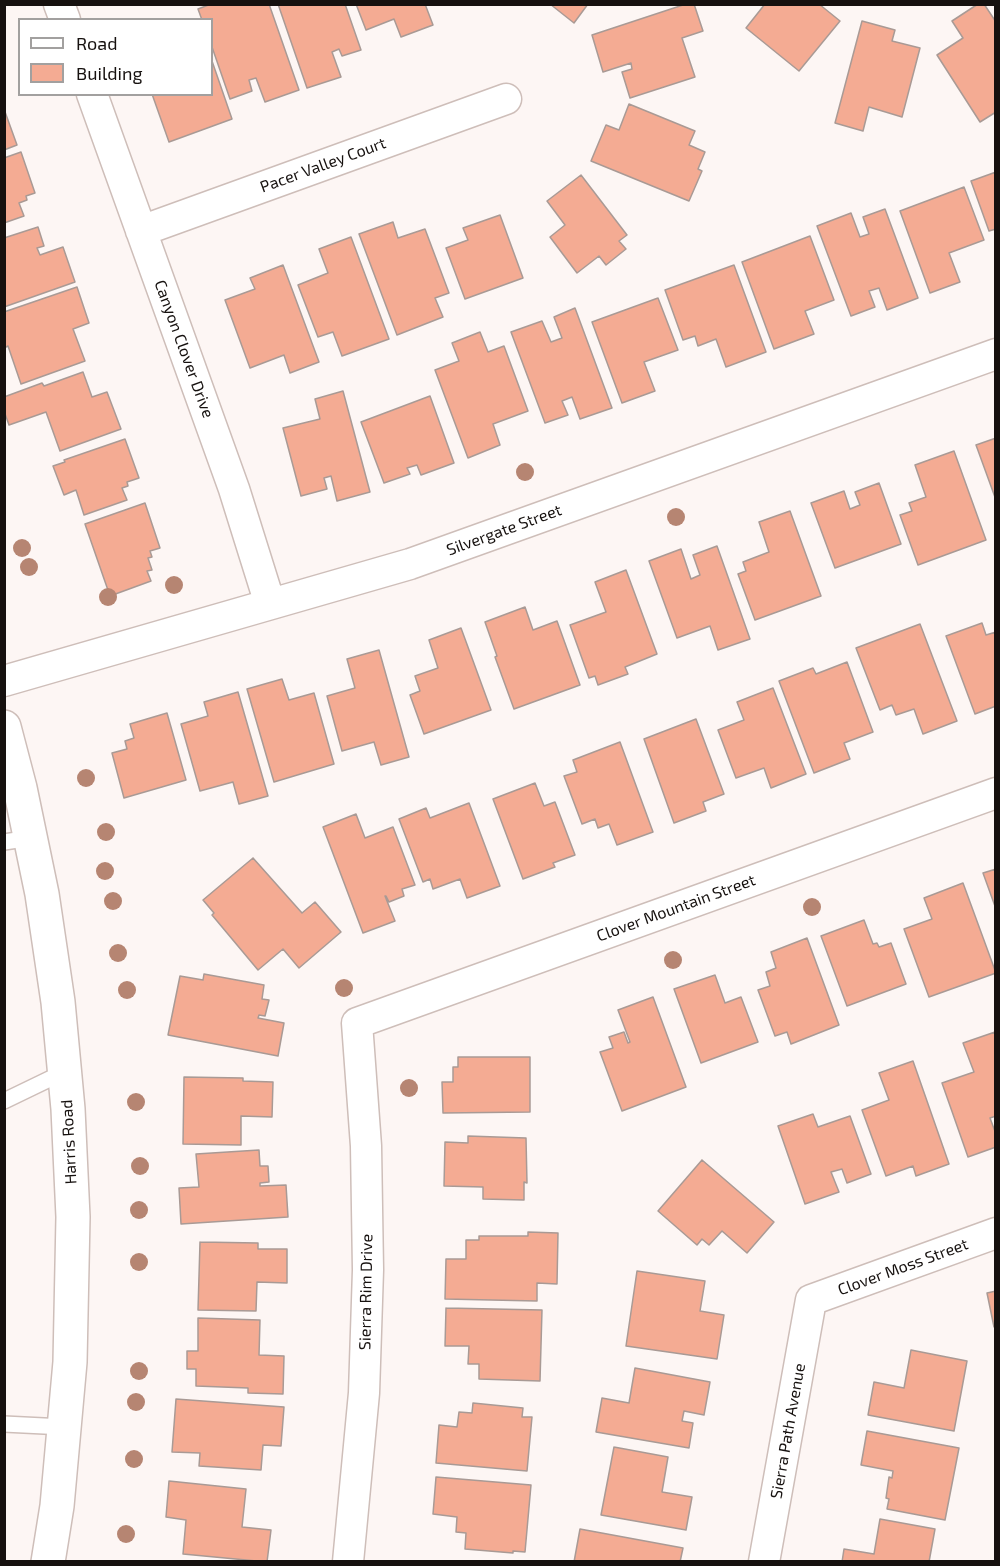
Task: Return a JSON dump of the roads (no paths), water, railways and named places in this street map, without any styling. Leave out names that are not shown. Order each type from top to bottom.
[{"type":"street","name":"Canyon Clover Drive","points":[[93,96],[234,489],[270,604]]},
{"type":"street","name":"Pacer Valley Court","points":[[141,231],[506,99]]},
{"type":"street","name":"Silvergate Street","points":[[4,681],[410,564],[996,354]]},
{"type":"street","name":"Harris Road","points":[[4,726],[18,840],[42,894],[55,980],[64,1072],[73,1217],[70,1362],[57,1506],[48,1562]]},
{"type":"street","name":"Clover Mountain Street","points":[[357,1023],[996,793]]},
{"type":"street","name":"Sierra Rim Drive","points":[[348,1562],[364,1393],[368,1270],[366,1146],[357,1023]]},
{"type":"street","name":"Clover Moss Street","points":[[811,1300],[996,1233]]},
{"type":"street","name":"Sierra Path Avenue","points":[[764,1562],[811,1300]]},
{"type":"lane","points":[[4,1101],[64,1072]]},
{"type":"lane","points":[[4,1424],[64,1428]]}]
